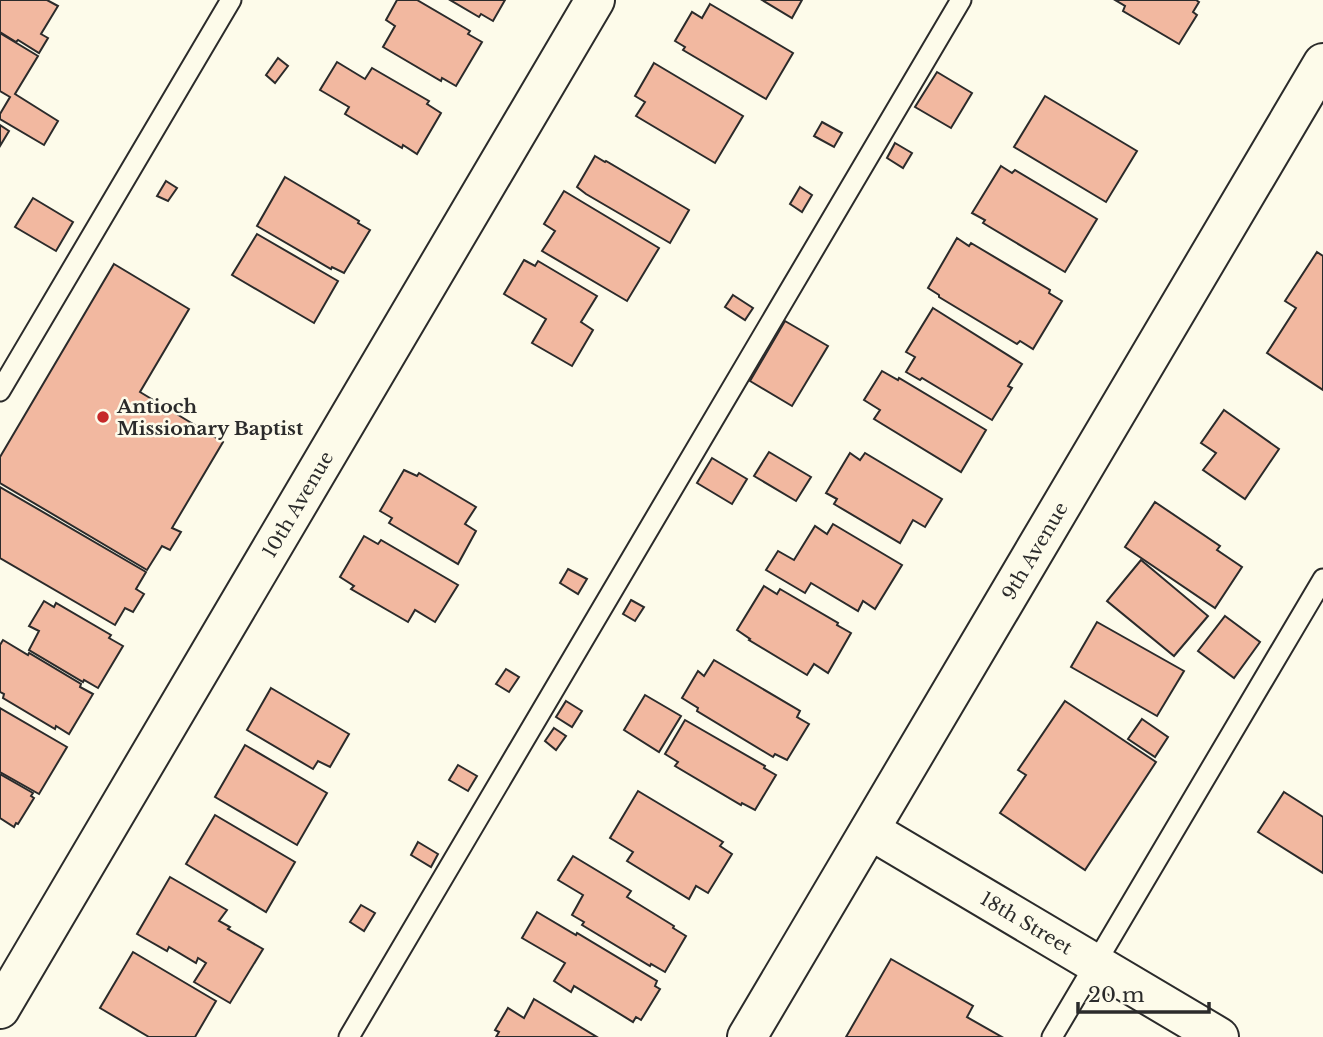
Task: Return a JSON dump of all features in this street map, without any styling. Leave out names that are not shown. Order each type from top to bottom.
[{"type":"street","name":"10th Avenue","points":[[0,1009],[595,0]]},
{"type":"street","name":"9th Avenue","points":[[747,1037],[1323,63]]},
{"type":"street","name":"18th Street","points":[[870,830],[1219,1037]]},
{"type":"lane","points":[[0,391],[231,0]]},
{"type":"lane","points":[[349,1037],[961,0]]},
{"type":"lane","points":[[1052,1037],[1323,579]]},
{"type":"building","points":[[0,0],[47,0],[58,6],[41,34],[48,38],[39,53],[0,32]]},
{"type":"building","points":[[397,0],[417,0],[470,31],[468,34],[482,42],[456,86],[442,78],[441,81],[383,47],[395,26],[386,20]]},
{"type":"building","points":[[450,0],[505,0],[493,21],[481,14],[479,17]]},
{"type":"building","points":[[762,0],[802,0],[792,18]]},
{"type":"building","points":[[1115,0],[1199,2],[1193,12],[1197,15],[1179,44],[1123,11],[1125,6]]},
{"type":"building","points":[[710,4],[793,53],[766,99],[683,50],[685,47],[675,41],[692,12],[702,18]]},
{"type":"building","points":[[0,33],[38,56],[15,94],[58,121],[44,145],[0,119],[10,97],[0,91]]},
{"type":"building","points":[[278,58],[288,66],[275,83],[266,75]]},
{"type":"building","points":[[337,62],[365,79],[372,68],[429,101],[427,104],[441,113],[417,154],[345,114],[349,107],[320,90]]},
{"type":"building","points":[[654,63],[743,116],[715,163],[636,116],[645,102],[635,96]]},
{"type":"building","points":[[937,72],[972,93],[951,128],[915,107]]},
{"type":"building","points":[[1045,96],[1137,151],[1106,202],[1014,147]]},
{"type":"building","points":[[822,122],[842,133],[834,147],[814,136]]},
{"type":"building","points":[[0,125],[9,131],[0,146]]},
{"type":"building","points":[[895,143],[912,153],[903,168],[887,158]]},
{"type":"building","points":[[595,156],[689,210],[670,243],[577,187]]},
{"type":"building","points":[[1001,166],[1012,173],[1015,170],[1097,219],[1065,272],[983,223],[985,220],[972,213]]},
{"type":"building","points":[[285,177],[370,230],[344,273],[332,267],[331,269],[257,226]]},
{"type":"building","points":[[166,181],[177,188],[168,201],[157,196]]},
{"type":"building","points":[[800,187],[812,195],[802,212],[790,204]]},
{"type":"building","points":[[564,191],[659,248],[627,301],[542,251],[555,231],[544,224]]},
{"type":"building","points":[[33,198],[73,222],[56,251],[15,227]]},
{"type":"building","points":[[257,234],[338,281],[314,323],[232,275]]},
{"type":"building","points":[[957,238],[969,246],[971,243],[1050,290],[1049,293],[1062,301],[1033,349],[1020,341],[1017,344],[928,288]]},
{"type":"building","points":[[1317,252],[1323,256],[1323,390],[1267,353],[1296,308],[1285,301]]},
{"type":"building","points":[[524,260],[535,266],[538,261],[597,296],[581,322],[593,330],[572,366],[532,343],[546,319],[504,294]]},
{"type":"building","name":"Antioch Missionary Baptist","points":[[114,264],[189,309],[140,392],[223,442],[172,528],[181,532],[170,550],[162,546],[147,570],[0,483],[0,457]]},
{"type":"building","points":[[733,295],[753,308],[745,320],[725,307]]},
{"type":"building","points":[[933,308],[1022,364],[1008,386],[1012,388],[992,420],[922,378],[920,380],[906,372],[915,357],[906,352]]},
{"type":"building","points":[[785,321],[828,346],[792,406],[750,381]]},
{"type":"building","points":[[882,371],[898,380],[899,378],[986,430],[961,472],[874,419],[880,410],[864,400]]},
{"type":"building","points":[[1224,410],[1279,449],[1245,499],[1203,470],[1216,453],[1201,443]]},
{"type":"building","points":[[769,452],[811,477],[796,501],[754,476]]},
{"type":"building","points":[[850,453],[860,460],[865,453],[942,499],[925,527],[913,520],[900,543],[834,504],[837,499],[826,493]]},
{"type":"building","points":[[712,458],[747,479],[732,504],[697,483]]},
{"type":"building","points":[[404,470],[417,476],[419,473],[476,507],[465,524],[476,531],[458,564],[389,523],[392,518],[380,511]]},
{"type":"building","points":[[0,487],[146,572],[136,589],[144,594],[133,612],[125,608],[115,625],[0,558]]},
{"type":"building","points":[[1155,502],[1220,546],[1217,550],[1242,567],[1215,608],[1125,547]]},
{"type":"building","points":[[833,524],[902,565],[875,609],[863,601],[858,611],[811,583],[805,593],[766,570],[778,551],[794,560],[815,526],[827,534]]},
{"type":"building","points":[[364,536],[378,544],[381,540],[458,585],[435,622],[415,610],[408,622],[351,589],[354,586],[340,577]]},
{"type":"building","points":[[1141,560],[1208,616],[1174,656],[1107,601]]},
{"type":"building","points":[[568,569],[587,579],[578,594],[560,583]]},
{"type":"building","points":[[764,586],[777,594],[780,589],[851,633],[828,673],[814,664],[807,675],[737,630]]},
{"type":"building","points":[[631,600],[644,607],[635,621],[623,614]]},
{"type":"building","points":[[44,601],[54,607],[56,603],[111,635],[109,638],[123,646],[98,688],[29,650],[39,631],[29,626]]},
{"type":"building","points":[[1225,616],[1260,642],[1234,678],[1198,651]]},
{"type":"building","points":[[1097,622],[1184,671],[1157,716],[1071,667]]},
{"type":"building","points":[[3,640],[81,684],[80,687],[93,694],[69,734],[56,726],[55,729],[3,698],[4,694],[0,692],[0,645]]},
{"type":"building","points":[[714,660],[800,711],[797,717],[809,724],[787,760],[775,754],[773,757],[697,711],[698,708],[682,698],[698,671],[704,676]]},
{"type":"building","points":[[506,669],[519,677],[509,692],[496,684]]},
{"type":"building","points":[[271,688],[349,734],[330,767],[318,761],[313,769],[247,730]]},
{"type":"building","points":[[645,695],[681,716],[659,752],[624,730]]},
{"type":"building","points":[[566,701],[582,711],[572,727],[556,717]]},
{"type":"building","points":[[1065,701],[1156,762],[1085,870],[1000,813],[1026,775],[1018,770]]},
{"type":"building","points":[[0,708],[67,747],[39,794],[0,772]]},
{"type":"building","points":[[1142,719],[1168,737],[1155,757],[1128,739]]},
{"type":"building","points":[[685,720],[776,775],[755,810],[742,803],[741,805],[675,766],[678,762],[665,754]]},
{"type":"building","points":[[554,728],[566,736],[556,750],[545,741]]},
{"type":"building","points":[[245,745],[327,793],[297,845],[215,797]]},
{"type":"building","points":[[458,765],[477,776],[468,791],[449,780]]},
{"type":"building","points":[[0,774],[33,793],[31,796],[34,798],[14,827],[0,818]]},
{"type":"building","points":[[638,791],[723,842],[720,846],[732,854],[708,893],[696,886],[689,899],[627,861],[633,852],[610,838]]},
{"type":"building","points":[[1284,792],[1323,817],[1323,873],[1258,832]]},
{"type":"building","points":[[215,815],[295,862],[266,912],[186,864]]},
{"type":"building","points":[[418,842],[438,854],[431,867],[411,855]]},
{"type":"building","points":[[573,856],[631,891],[627,897],[686,936],[665,972],[651,964],[650,966],[582,925],[584,922],[572,915],[583,895],[558,880]]},
{"type":"building","points":[[170,877],[227,910],[219,921],[263,949],[230,1003],[194,982],[206,963],[198,958],[196,963],[169,947],[167,951],[137,934]]},
{"type":"building","points":[[361,905],[375,913],[364,931],[350,922]]},
{"type":"building","points":[[537,912],[657,981],[655,986],[660,989],[641,1020],[636,1017],[633,1022],[574,986],[571,992],[554,981],[565,963],[522,938]]},
{"type":"building","points":[[133,952],[216,1001],[195,1037],[149,1037],[100,1008]]},
{"type":"building","points":[[891,959],[973,1006],[967,1017],[1002,1037],[846,1037]]},
{"type":"building","points":[[534,999],[597,1037],[496,1037],[499,1032],[495,1030],[508,1008],[524,1018]]},
{"type":"place","name":"Antioch Missionary Baptist","points":[[103,417]]}]
